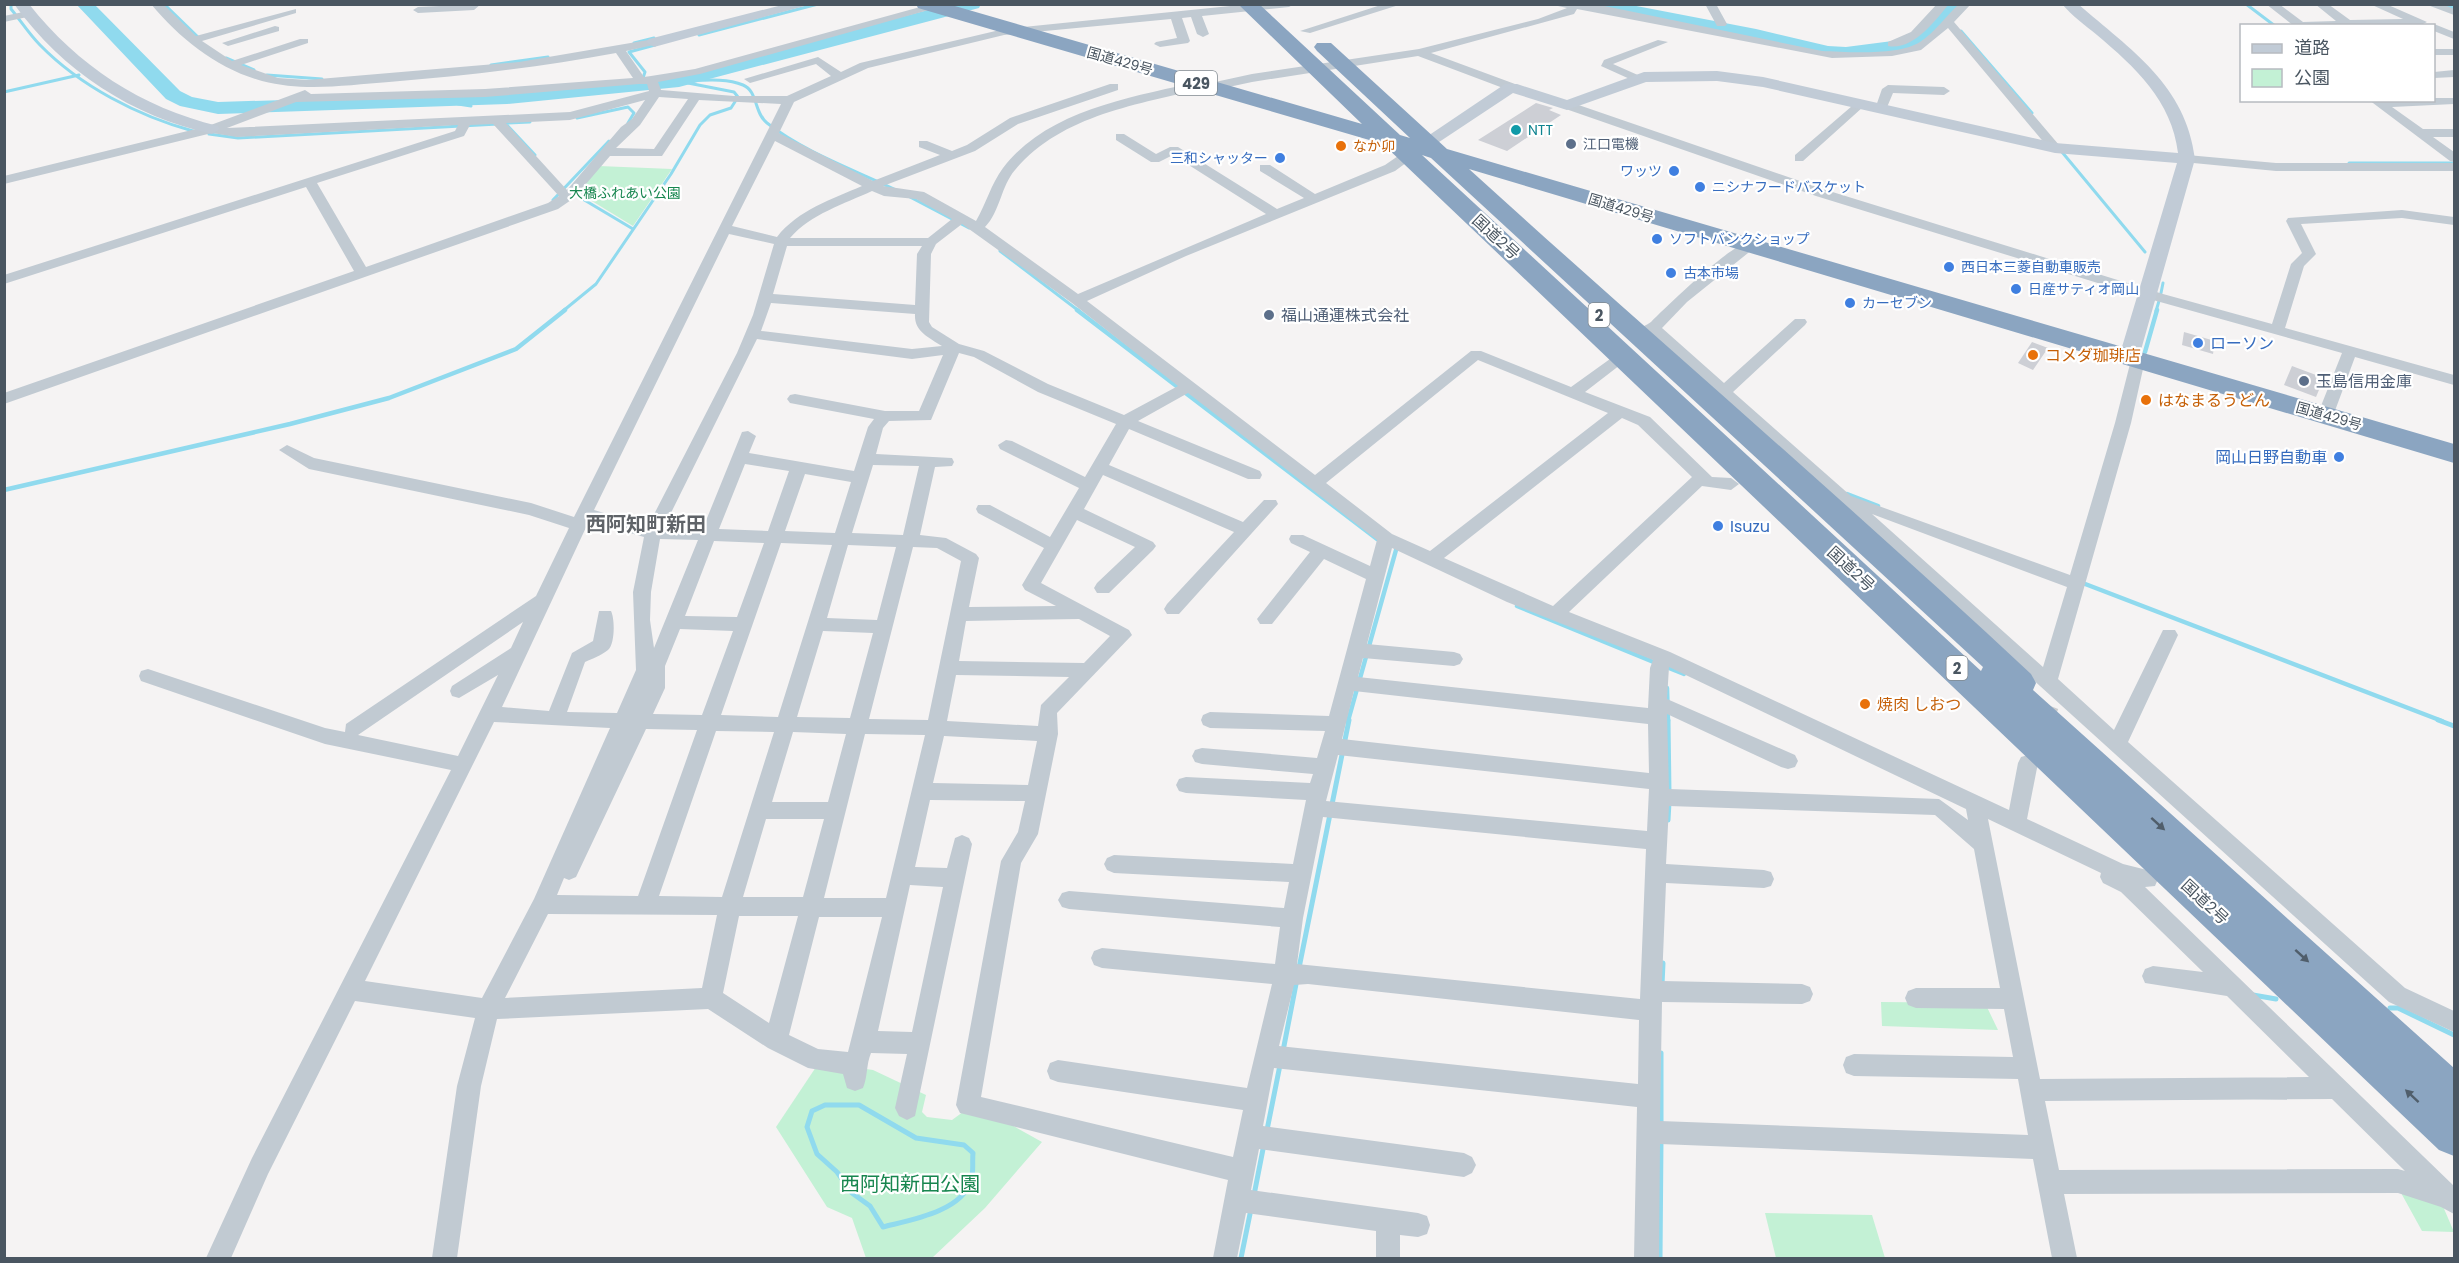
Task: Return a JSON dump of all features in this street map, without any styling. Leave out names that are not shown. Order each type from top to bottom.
[{"type":"highway","points":[[1261,5],[1306,31],[1344,66],[1420,151],[1488,242],[1897,626],[2137,838]]},
{"type":"highway","points":[[1261,5],[1307,70],[1377,136],[1420,151],[1488,196],[1524,230],[1644,331],[2058,720],[2115,784]]},
{"type":"highway","name":"国道2号","points":[[1261,5],[1808,494],[2115,784],[2454,1095]]},
{"type":"highway","name":"国道429号","points":[[939,7],[1377,136]]},
{"type":"highway","points":[[1302,113],[1329,116],[1345,106]]},
{"type":"highway","name":"国道429号","points":[[1420,151],[1547,186],[2454,453]]},
{"type":"highway","points":[[1488,196],[1487,188],[1498,181],[1547,186]]},
{"type":"highway","name":"国道2号","points":[[1808,494],[2137,838],[2454,1136]]},
{"type":"street","points":[[156,4],[208,49],[266,79],[329,83],[472,70],[618,50],[805,4]]},
{"type":"street","points":[[418,10],[474,7],[476,4]]},
{"type":"street","points":[[1306,31],[1398,4]]},
{"type":"street","points":[[1554,4],[1579,5],[1834,56],[1859,56],[1924,46],[1947,20],[1966,4]]},
{"type":"street","points":[[1616,4],[1847,49],[1906,40],[1915,36],[1931,15],[1944,4]]},
{"type":"street","points":[[1710,4],[1720,24]]},
{"type":"street","points":[[2045,680],[2049,678],[2077,582],[2133,358],[2146,293],[2187,159],[2182,121],[2159,84],[2069,4]]},
{"type":"street","points":[[2271,4],[2300,24]]},
{"type":"street","points":[[2320,4],[2348,24],[2425,24]]},
{"type":"street","points":[[2375,4],[2425,24]]},
{"type":"street","points":[[2430,4],[2454,12]]},
{"type":"street","points":[[618,50],[648,84],[696,96],[745,100],[789,100],[871,63],[1015,30],[1196,15],[1261,5]]},
{"type":"street","points":[[977,227],[983,222],[1005,174],[1013,163],[1044,139],[1089,116],[1225,82],[1344,66],[1418,52],[1542,21],[1570,12],[1579,5]]},
{"type":"street","points":[[293,98],[485,93],[648,84],[939,7]]},
{"type":"street","points":[[198,39],[292,11]]},
{"type":"street","points":[[18,14],[107,84],[158,113],[212,129],[237,133],[499,123],[586,113],[648,84]]},
{"type":"street","points":[[1196,15],[1203,34]]},
{"type":"street","points":[[1160,44],[1184,41],[1176,17]]},
{"type":"street","points":[[1947,20],[2054,145]]},
{"type":"street","points":[[2435,28],[2454,36]]},
{"type":"street","points":[[208,49],[275,29]]},
{"type":"street","points":[[235,63],[304,41]]},
{"type":"street","points":[[1636,78],[1607,66],[1608,62],[1662,42]]},
{"type":"street","points":[[1418,52],[1511,87],[1821,193],[2277,332],[2454,380]]},
{"type":"street","points":[[2435,52],[2454,52]]},
{"type":"street","points":[[750,79],[818,60],[839,76]]},
{"type":"street","points":[[2435,75],[2454,74]]},
{"type":"street","points":[[1567,105],[1636,78],[1666,75],[1729,77],[1882,107],[2054,145],[2276,167],[2454,167]]},
{"type":"street","points":[[4,180],[212,129],[329,83]]},
{"type":"street","points":[[4,399],[362,271],[553,206],[636,122],[648,84]]},
{"type":"street","points":[[444,1258],[469,1086],[488,1009],[548,904],[631,720],[645,670],[645,645],[640,620],[642,592],[653,532],[752,334],[781,242],[794,225],[805,217],[878,184],[971,148],[1014,121],[1114,87]]},
{"type":"street","points":[[1077,300],[1276,214],[1390,168],[1420,151],[1511,87]]},
{"type":"street","points":[[1882,107],[1888,88],[1944,90]]},
{"type":"street","points":[[607,152],[658,153],[696,96]]},
{"type":"street","points":[[218,1258],[260,1166],[352,990],[464,765],[636,406],[789,100]]},
{"type":"street","points":[[2435,101],[2454,101]]},
{"type":"street","points":[[2377,102],[2454,158]]},
{"type":"street","points":[[1799,158],[1859,104]]},
{"type":"street","points":[[499,123],[565,194]]},
{"type":"street","points":[[4,280],[460,134],[464,125]]},
{"type":"street","points":[[775,130],[892,193],[910,192],[957,220],[977,227],[1077,300],[1184,389],[1315,483],[1385,543],[1431,559],[1661,662],[1978,818]]},
{"type":"street","points":[[2421,133],[2454,133]]},
{"type":"street","points":[[1120,137],[1155,159],[1174,150],[1276,214]]},
{"type":"street","points":[[923,144],[952,155]]},
{"type":"street","points":[[1265,168],[1315,199]]},
{"type":"street","points":[[310,182],[362,271]]},
{"type":"street","points":[[2277,332],[2298,264],[2309,254],[2292,221],[2402,213],[2454,221]]},
{"type":"street","points":[[957,220],[931,242],[924,254],[922,322],[927,330],[954,346],[979,354],[1043,388],[1254,475]]},
{"type":"street","points":[[726,229],[781,242],[931,242]]},
{"type":"street","points":[[1488,242],[1524,230]]},
{"type":"street","points":[[1748,246],[1644,331],[1725,391],[1808,494],[1853,501],[2077,582]]},
{"type":"street","points":[[765,298],[923,310]]},
{"type":"street","points":[[1725,391],[1800,322]]},
{"type":"street","points":[[752,334],[912,354],[936,352],[954,346]]},
{"type":"street","points":[[795,399],[885,416],[926,416],[954,346]]},
{"type":"street","points":[[2325,416],[2350,351]]},
{"type":"street","points":[[1315,483],[1476,354],[1575,391],[1644,421],[1708,482],[1731,484]]},
{"type":"street","points":[[1575,391],[1615,362]]},
{"type":"street","points":[[1184,389],[1126,421],[1101,468],[1031,585],[1123,635],[1048,710],[1048,734],[1028,834],[1011,861],[968,1105],[1243,1170]]},
{"type":"street","points":[[1431,559],[1620,412]]},
{"type":"street","points":[[711,998],[730,906],[784,724],[876,427],[885,416]]},
{"type":"street","points":[[631,720],[656,688],[656,666],[748,436]]},
{"type":"street","points":[[1006,445],[1090,486]]},
{"type":"street","points":[[287,450],[309,463],[582,520],[653,532],[940,542],[970,558],[936,729],[864,1041],[854,1073],[854,1064],[816,1060],[776,1040],[711,998],[488,1009],[352,990]]},
{"type":"street","points":[[738,457],[861,478]]},
{"type":"street","points":[[867,459],[946,462]]},
{"type":"street","points":[[776,1040],[809,907],[928,461]]},
{"type":"street","points":[[645,905],[799,467]]},
{"type":"street","points":[[1101,468],[1246,530]]},
{"type":"street","points":[[1556,614],[1702,477]]},
{"type":"street","points":[[1848,502],[2045,680],[2058,698],[2117,744],[2264,884],[2397,995],[2454,1022]]},
{"type":"street","points":[[1173,609],[1270,504]]},
{"type":"street","points":[[984,509],[1053,546]]},
{"type":"street","points":[[1074,511],[1148,546],[1103,588]]},
{"type":"street","points":[[1297,539],[1376,576]]},
{"type":"street","points":[[1225,1258],[1239,1200],[1266,1057],[1296,974],[1292,918],[1301,874],[1321,805],[1325,767],[1336,746],[1336,724],[1354,683],[1363,651],[1376,576],[1385,543]]},
{"type":"street","points":[[1266,619],[1321,550]]},
{"type":"street","points":[[353,729],[544,599]]},
{"type":"street","points":[[959,614],[1079,613]]},
{"type":"street","points":[[555,719],[578,658],[602,645],[605,616]]},
{"type":"street","points":[[674,622],[743,624]]},
{"type":"street","points":[[816,624],[884,627]]},
{"type":"street","points":[[2117,744],[2169,635]]},
{"type":"street","points":[[1363,651],[1454,659]]},
{"type":"street","points":[[459,691],[519,652]]},
{"type":"street","points":[[1646,1258],[1657,1132],[1648,1097],[1662,873],[1656,841],[1664,794],[1661,662]]},
{"type":"street","points":[[949,668],[1088,670]]},
{"type":"street","points":[[148,676],[325,736],[464,765]]},
{"type":"street","points":[[1354,683],[1663,708],[1788,761]]},
{"type":"street","points":[[489,714],[555,719],[784,724],[1048,734]]},
{"type":"street","points":[[1210,720],[1336,724]]},
{"type":"street","points":[[1336,746],[1664,794],[1939,807],[1978,818],[2017,821],[2090,861],[2127,885],[2453,1203]]},
{"type":"street","points":[[1202,756],[1325,767]]},
{"type":"street","points":[[2017,821],[2028,763]]},
{"type":"street","points":[[1186,785],[1321,805],[1656,841]]},
{"type":"street","points":[[920,791],[1036,793]]},
{"type":"street","points":[[758,811],[836,810]]},
{"type":"street","points":[[1978,818],[2064,1258]]},
{"type":"street","points":[[907,1108],[962,844]]},
{"type":"street","points":[[2090,861],[2148,879]]},
{"type":"street","points":[[1114,864],[1301,874]]},
{"type":"street","points":[[1662,873],[1764,879]]},
{"type":"street","points":[[902,875],[955,878]]},
{"type":"street","points":[[1069,900],[1292,918]]},
{"type":"street","points":[[548,904],[894,908]]},
{"type":"street","points":[[1102,958],[1296,974],[1656,996],[1802,994]]},
{"type":"street","points":[[2152,976],[2231,986]]},
{"type":"street","points":[[1916,998],[2014,999]]},
{"type":"street","points":[[864,1041],[921,1043]]},
{"type":"street","points":[[1266,1057],[1648,1097]]},
{"type":"street","points":[[1854,1065],[2030,1079],[2337,1088]]},
{"type":"street","points":[[1058,1071],[1257,1101]]},
{"type":"street","points":[[1657,1132],[2043,1147]]},
{"type":"street","points":[[1250,1136],[1464,1165]]},
{"type":"street","points":[[2050,1182],[2398,1181],[2453,1203]]},
{"type":"street","points":[[1239,1200],[1418,1225]]},
{"type":"street","points":[[1388,1220],[1388,1258]]},
{"type":"green space","name":"大橋ふれあい公園","points":[[599,166],[672,169],[633,226],[577,192]]},
{"type":"green space","points":[[1881,1002],[1985,1003],[1998,1030],[1882,1026]]},
{"type":"green space","name":"西阿知新田公園","points":[[845,1066],[873,1070],[926,1095],[922,1112],[927,1117],[952,1120],[967,1109],[1010,1124],[1042,1142],[985,1208],[932,1258],[866,1258],[852,1218],[827,1207],[776,1127],[816,1067]]},
{"type":"green space","points":[[2400,1191],[2442,1204],[2454,1232],[2422,1231]]},
{"type":"green space","points":[[1765,1213],[1872,1215],[1885,1258],[1776,1258]]},
{"type":"building","name":"NTT","points":[[1536,103],[1553,108],[1549,110],[1561,115],[1507,151],[1478,140]]},
{"type":"building","name":"ローソン","points":[[2184,332],[2215,341],[2213,354],[2182,345]]},
{"type":"building","name":"コメダ珈琲店","points":[[2032,342],[2048,348],[2033,370],[2018,363]]},
{"type":"building","name":"玉島信用金庫","points":[[2292,366],[2324,378],[2316,397],[2284,385]]},
{"type":"waterway","points":[[11,4],[11,9],[36,41],[76,76]]},
{"type":"waterway","points":[[84,4],[173,95],[187,102],[218,108],[507,99],[622,89],[679,81],[973,4]]},
{"type":"waterway","points":[[164,4],[200,39]]},
{"type":"waterway","points":[[699,35],[818,4]]},
{"type":"waterway","points":[[1596,4],[1756,34],[1828,51],[1846,52],[1913,44],[1954,4]]},
{"type":"waterway","points":[[2246,4],[2272,24]]},
{"type":"waterway","points":[[2442,4],[2454,8]]},
{"type":"waterway","points":[[1961,31],[2032,113]]},
{"type":"waterway","points":[[634,43],[654,38]]},
{"type":"waterway","points":[[640,87],[645,72],[629,52],[655,45]]},
{"type":"waterway","points":[[491,65],[548,57]]},
{"type":"waterway","points":[[226,58],[254,70]]},
{"type":"waterway","points":[[267,75],[322,79]]},
{"type":"waterway","points":[[4,92],[76,76]]},
{"type":"waterway","points":[[76,76],[131,108],[193,131]]},
{"type":"waterway","points":[[679,81],[720,80],[743,85],[754,97],[763,119],[781,133],[812,151],[894,189]]},
{"type":"waterway","points":[[563,311],[596,284],[671,174],[700,125],[710,115],[731,108],[738,97],[734,92],[688,83]]},
{"type":"waterway","points":[[457,100],[458,104],[471,106]]},
{"type":"waterway","points":[[577,118],[628,107],[634,113],[628,123]]},
{"type":"waterway","points":[[506,123],[530,122]]},
{"type":"waterway","points":[[209,134],[238,138],[498,124]]},
{"type":"waterway","points":[[506,124],[535,155]]},
{"type":"waterway","points":[[553,200],[609,141]]},
{"type":"waterway","points":[[2062,152],[2145,252]]},
{"type":"waterway","points":[[2349,163],[2454,163]]},
{"type":"waterway","points":[[576,195],[633,229]]},
{"type":"waterway","points":[[910,197],[969,228]]},
{"type":"waterway","points":[[1000,251],[1079,311]]},
{"type":"waterway","points":[[2161,293],[2163,283]]},
{"type":"waterway","points":[[2156,311],[2159,301]]},
{"type":"waterway","points":[[4,490],[290,424],[389,398],[516,349],[565,310]]},
{"type":"waterway","points":[[1077,310],[1377,539]]},
{"type":"waterway","points":[[2145,352],[2157,310]]},
{"type":"waterway","points":[[1847,494],[1878,506]]},
{"type":"waterway","points":[[1348,721],[1396,550]]},
{"type":"waterway","points":[[2080,582],[2442,721]]},
{"type":"waterway","points":[[1517,606],[1656,663]]},
{"type":"waterway","points":[[1664,666],[1684,674]]},
{"type":"waterway","points":[[1667,688],[1668,721]]},
{"type":"waterway","points":[[1299,968],[1349,720]]},
{"type":"waterway","points":[[1668,720],[1669,793]]},
{"type":"waterway","points":[[2438,720],[2454,726]]},
{"type":"waterway","points":[[1668,820],[1669,802]]},
{"type":"waterway","points":[[1662,985],[1663,963]]},
{"type":"waterway","points":[[1283,1051],[1297,979]]},
{"type":"waterway","points":[[2253,995],[2276,999]]},
{"type":"waterway","points":[[2390,1008],[2398,1008],[2454,1035]]},
{"type":"waterway","points":[[1661,1053],[1661,1126]]},
{"type":"waterway","points":[[1267,1130],[1280,1065]]},
{"type":"waterway","points":[[825,1105],[859,1105],[916,1138],[964,1145],[973,1153],[972,1178],[965,1192],[957,1200],[933,1213],[883,1227],[870,1206],[852,1193],[837,1172],[817,1154],[807,1127],[812,1111],[825,1105]]},
{"type":"waterway","points":[[1660,1258],[1661,1140]]},
{"type":"waterway","points":[[1254,1195],[1264,1144]]},
{"type":"waterway","points":[[1241,1258],[1251,1209]]},
{"type":"tunnel","points":[[2045,721],[2053,700]]},
{"type":"tunnel","points":[[2042,728],[2045,720]]},
{"type":"place","name":"NTT","points":[[1516,130]]},
{"type":"place","name":"江口電機","points":[[1571,144]]},
{"type":"place","name":"なか卯","points":[[1341,146]]},
{"type":"place","name":"三和シャッター","points":[[1280,158]]},
{"type":"place","name":"ワッツ","points":[[1674,171]]},
{"type":"place","name":"ニシナフードバスケット","points":[[1700,187]]},
{"type":"place","name":"ソフトバンクショップ","points":[[1657,239]]},
{"type":"place","name":"西日本三菱自動車販売","points":[[1949,267]]},
{"type":"place","name":"古本市場","points":[[1671,273]]},
{"type":"place","name":"日産サティオ岡山","points":[[2016,289]]},
{"type":"place","name":"カーセブン","points":[[1850,303]]},
{"type":"place","name":"福山通運株式会社","points":[[1269,315]]},
{"type":"place","name":"ローソン","points":[[2198,343]]},
{"type":"place","name":"コメダ珈琲店","points":[[2033,355]]},
{"type":"place","name":"玉島信用金庫","points":[[2304,381]]},
{"type":"place","name":"はなまるうどん","points":[[2146,400]]},
{"type":"place","name":"岡山日野自動車","points":[[2339,457]]},
{"type":"place","name":"Isuzu","points":[[1718,526]]},
{"type":"place","name":"焼肉 しおつ","points":[[1865,704]]},
{"type":"district","name":"西阿知町新田","points":[[646,524]]}]
